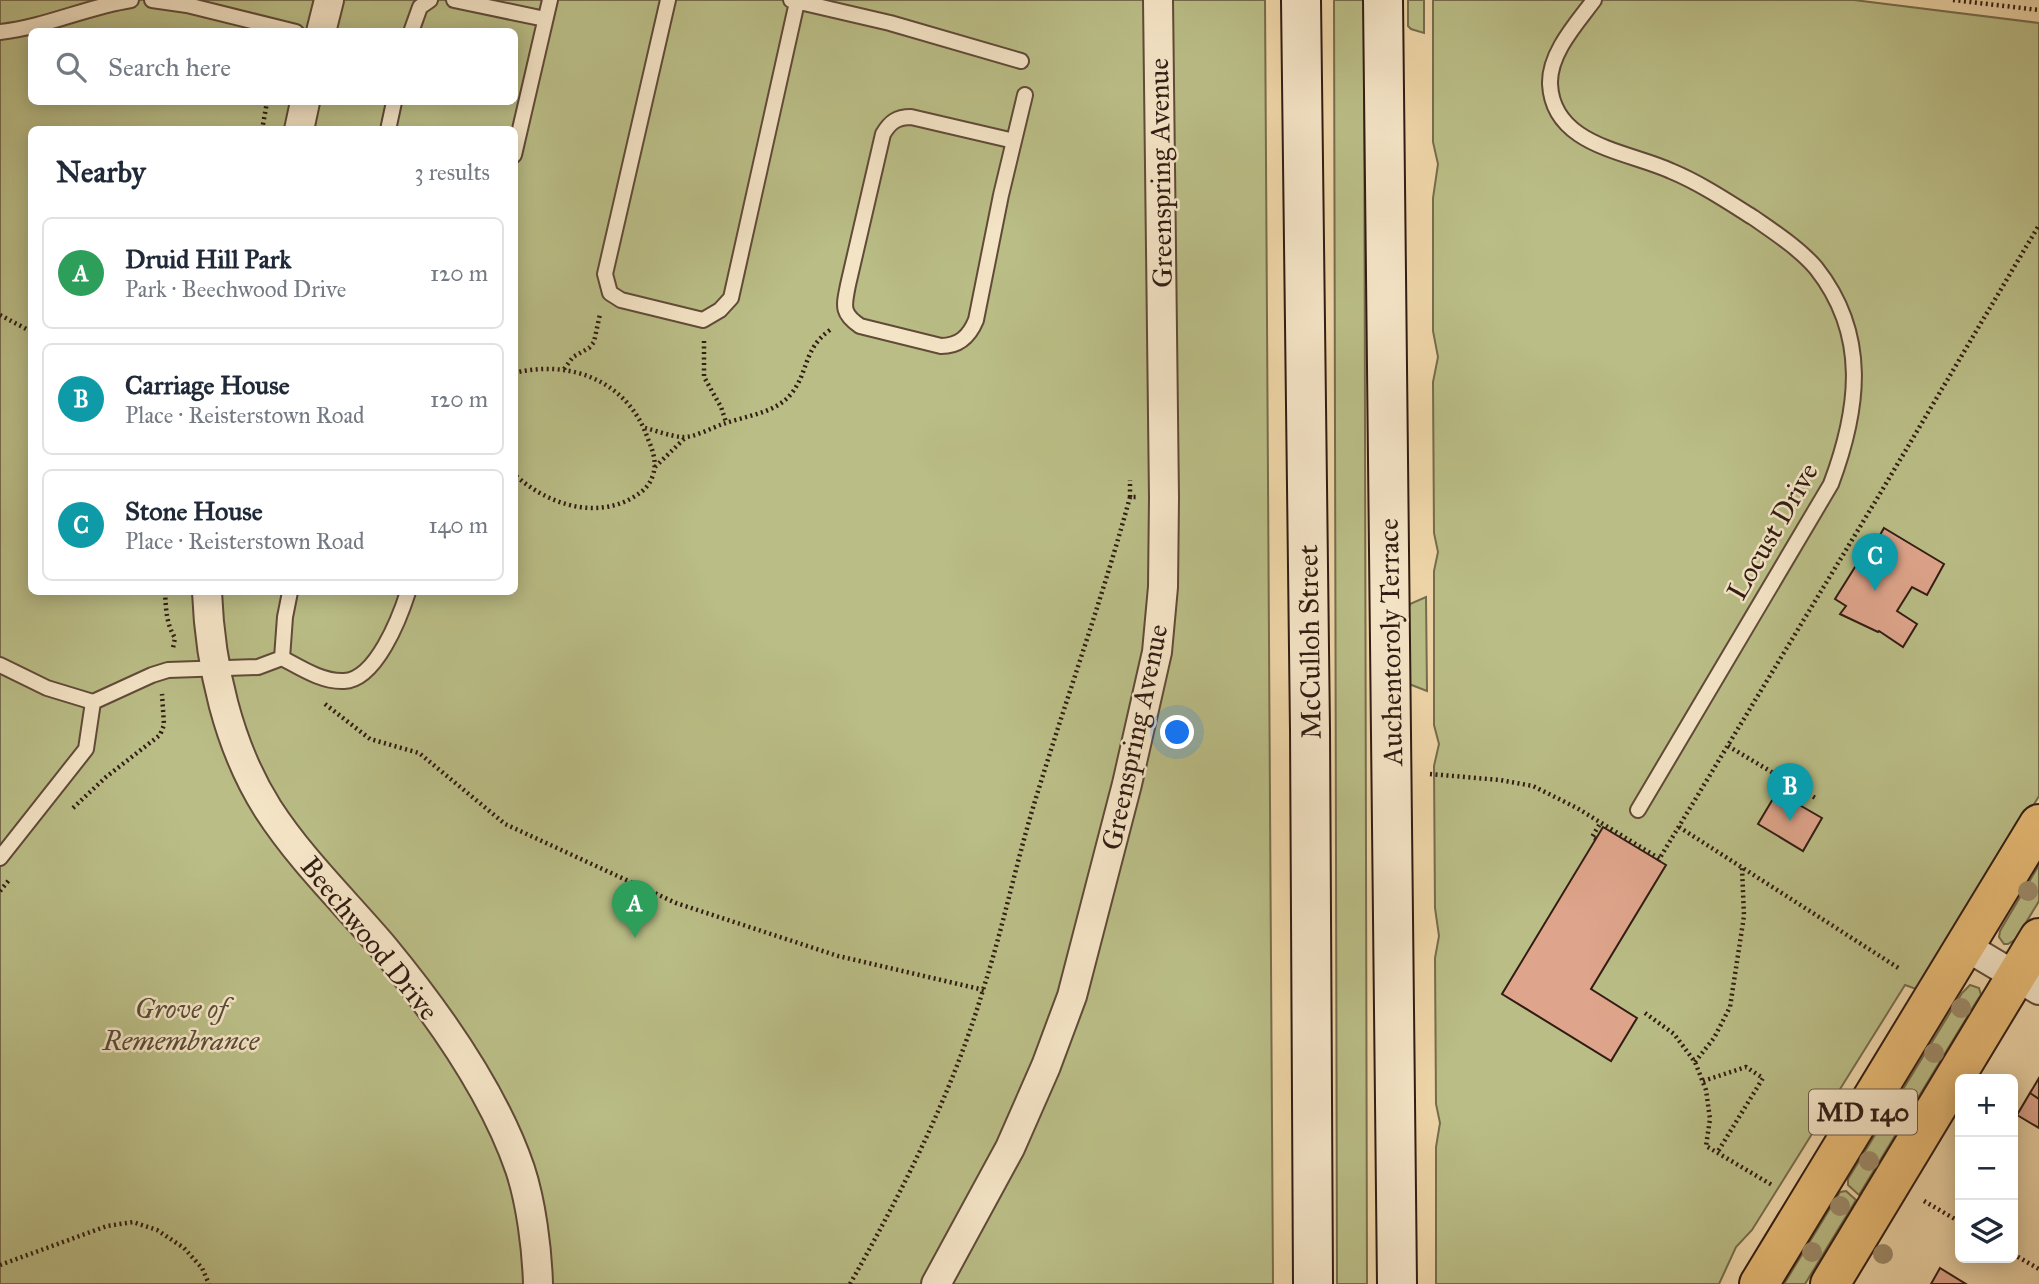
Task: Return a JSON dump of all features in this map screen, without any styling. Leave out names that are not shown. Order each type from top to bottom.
[{"type":"main road","name":"McCulloh Street","points":[[1301,0],[1310,729],[1313,1284]]},
{"type":"main road","name":"Auchentoroly Terrace","points":[[1383,0],[1397,1284]]},
{"type":"main road","name":"MD 140","points":[[1759,1284],[2039,824]]},
{"type":"main road","name":"MD 140","points":[[1830,1284],[2027,983],[2039,937]]},
{"type":"street","points":[[322,28],[329,0]]},
{"type":"street","name":"Greenspring Avenue","points":[[936,1284],[1010,1148],[1046,1066],[1072,996],[1127,784],[1157,652],[1163,587],[1164,498],[1158,0]]},
{"type":"street","name":"Greenspring Avenue","points":[[1158,28],[1167,0]]},
{"type":"street","points":[[300,126],[304,105]]},
{"type":"street","name":"Beechwood Drive","points":[[207,595],[215,668],[230,725],[248,771],[268,808],[323,880],[417,991],[455,1045],[493,1107],[520,1170],[532,1227],[538,1284]]},
{"type":"street","points":[[1965,946],[2027,983]]},
{"type":"lane","points":[[0,32],[42,25],[131,0]]},
{"type":"lane","points":[[152,0],[187,5],[280,28]]},
{"type":"lane","points":[[412,28],[420,7],[430,0]]},
{"type":"lane","points":[[454,0],[545,19]]},
{"type":"lane","points":[[518,137],[550,0]]},
{"type":"lane","points":[[668,0],[606,274],[610,293],[621,300],[703,320],[720,310],[731,298],[794,1],[890,23],[1021,61]]},
{"type":"lane","name":"Locust Drive","points":[[1594,0],[1564,42],[1550,81],[1552,97],[1562,116],[1588,141],[1602,148],[1646,160],[1706,188],[1769,228],[1815,266],[1833,293],[1849,327],[1855,358],[1853,406],[1844,450],[1831,484],[1638,810]]},
{"type":"lane","points":[[1014,141],[911,117],[900,117],[889,124],[883,134],[848,285],[844,307],[848,318],[860,326],[940,346],[953,346],[971,332],[976,320],[1025,95]]},
{"type":"lane","points":[[389,126],[393,105]]},
{"type":"lane","points":[[282,658],[289,595]]},
{"type":"lane","points":[[0,665],[47,688],[93,702],[168,670],[258,667],[282,658],[310,673],[345,681],[368,669],[378,656],[407,595]]},
{"type":"lane","points":[[0,858],[86,749],[93,702]]},
{"type":"path","points":[[1953,0],[2039,10]]},
{"type":"path","points":[[263,126],[266,105]]},
{"type":"path","points":[[1430,774],[1500,779],[1533,786],[1601,822],[1659,860],[2039,225]]},
{"type":"path","points":[[564,369],[573,357],[594,342],[603,303],[610,293]]},
{"type":"path","points":[[0,315],[28,330]]},
{"type":"path","points":[[654,468],[685,438],[758,413],[790,396],[797,386],[809,353],[823,336],[848,318]]},
{"type":"path","points":[[703,320],[704,377],[726,422]]},
{"type":"path","points":[[518,372],[535,368],[564,369],[579,372],[607,384],[634,409],[645,428],[655,458],[653,476],[644,491],[612,506],[592,509],[572,506],[540,494],[518,477]]},
{"type":"path","points":[[645,428],[685,438]]},
{"type":"path","points":[[850,1284],[893,1209],[953,1079],[984,990],[1016,862],[1069,690],[1112,564],[1130,497],[1137,498]]},
{"type":"path","points":[[165,595],[166,617],[175,638]]},
{"type":"path","points":[[72,809],[106,777],[160,735],[164,725],[162,696]]},
{"type":"path","points":[[321,701],[370,739],[419,753],[506,824],[676,903],[838,956],[984,990]]},
{"type":"path","points":[[1728,746],[1817,800]]},
{"type":"path","points":[[1595,839],[1592,837],[1601,822]]},
{"type":"path","points":[[1679,827],[1900,969]]},
{"type":"path","points":[[1695,1062],[1714,1038],[1730,1007],[1744,916],[1742,868]]},
{"type":"path","points":[[0,891],[18,870]]},
{"type":"path","points":[[1645,1013],[1674,1034],[1695,1062],[1703,1081],[1710,1119],[1706,1146],[1773,1185]]},
{"type":"path","points":[[1703,1081],[1745,1067],[1763,1079],[1717,1153]]},
{"type":"path","points":[[1924,1201],[1955,1219]]},
{"type":"path","points":[[0,1265],[107,1226],[133,1222],[158,1230],[184,1248],[202,1268],[209,1284]]},
{"type":"path","points":[[2018,1257],[2039,1269]]},
{"type":"green space","name":"Grove of Remembrance","points":[[0,0],[1265,0],[1273,1284],[0,1284]]},
{"type":"green space","points":[[1334,0],[1364,0],[1367,1284],[1337,1284]]},
{"type":"green space","points":[[1408,0],[1424,0],[1424,33],[1408,26]]},
{"type":"green space","points":[[1433,0],[1854,0],[2039,23],[2039,796],[1928,983],[1916,989],[1905,985],[1752,1230],[1736,1247],[1719,1284],[1436,1284],[1436,1147],[1440,1123],[1436,1104],[1435,958],[1439,936],[1435,908],[1434,766],[1439,744],[1434,725],[1434,571],[1438,552],[1434,533],[1433,382],[1438,357],[1433,331],[1433,198],[1438,164],[1433,142]]},
{"type":"green space","points":[[1426,597],[1427,691],[1409,684],[1408,610],[1410,604]]},
{"type":"green space","points":[[2039,865],[2039,901],[2016,939],[2004,944],[1999,937],[2000,931]]},
{"type":"green space","points":[[1970,985],[1979,988],[1981,995],[1859,1195],[1848,1185],[1848,1179],[1962,993]]},
{"type":"green space","points":[[1846,1191],[1856,1200],[1805,1284],[1784,1284],[1840,1192]]},
{"type":"building","points":[[1884,528],[1944,564],[1927,595],[1912,587],[1897,611],[1917,624],[1903,647],[1879,631],[1840,614],[1846,606],[1835,599],[1865,551],[1870,552],[1866,545],[1872,536],[1880,535]]},
{"type":"building","points":[[1777,792],[1822,818],[1803,851],[1758,824]]},
{"type":"building","points":[[1603,827],[1666,865],[1591,989],[1637,1018],[1611,1061],[1502,994]]},
{"type":"building","points":[[2039,1078],[2039,1099],[2030,1093]]},
{"type":"building","points":[[2030,1093],[2039,1099],[2039,1128],[2018,1116]]},
{"type":"building","points":[[1940,1268],[1966,1284],[1931,1284]]},
{"type":"place","name":"Stone House","points":[[1875,591]]},
{"type":"place","name":"Carriage House","points":[[1790,821]]},
{"type":"place","name":"Druid Hill Park","points":[[635,938]]}]
